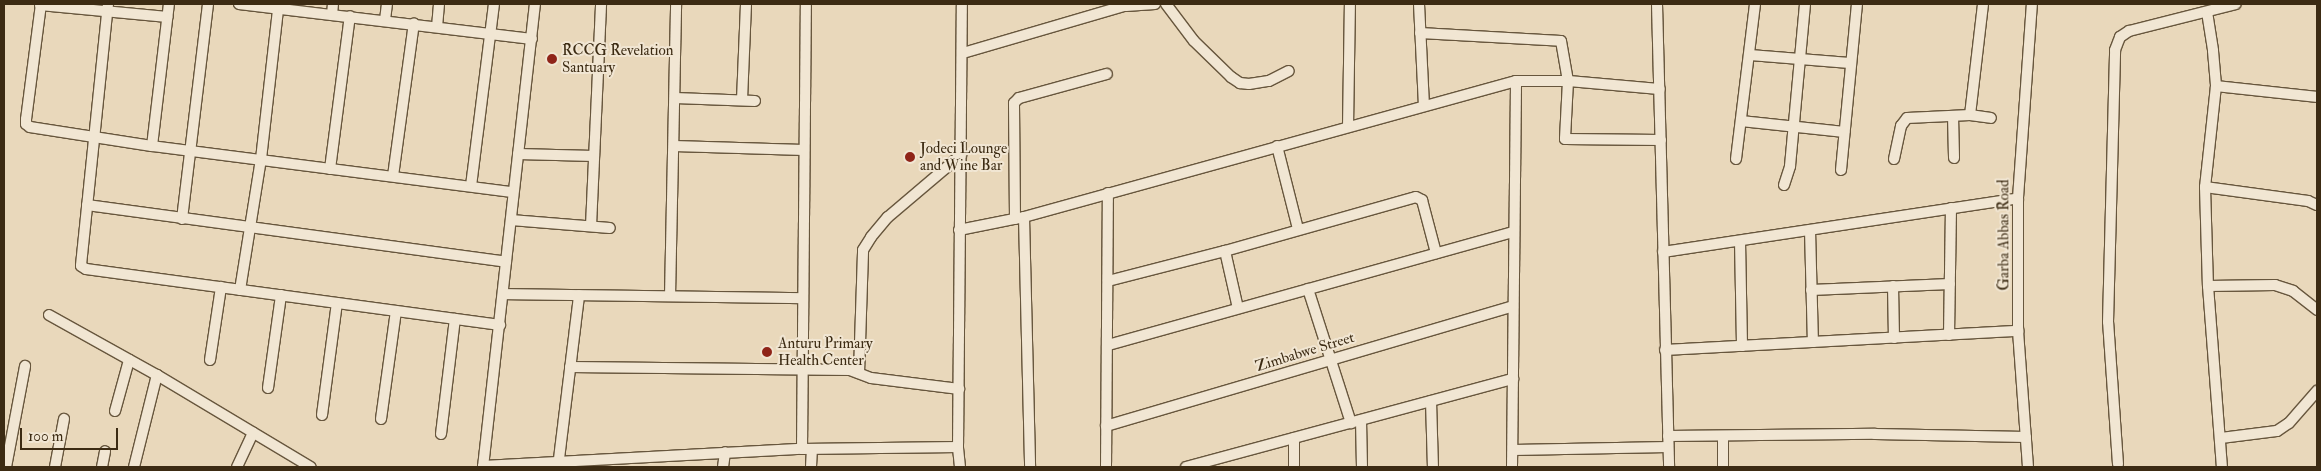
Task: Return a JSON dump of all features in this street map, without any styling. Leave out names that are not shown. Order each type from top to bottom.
[{"type":"street","points":[[167,17],[108,7],[40,4],[26,124],[30,127],[93,138],[513,192]]},
{"type":"street","points":[[152,146],[169,4]]},
{"type":"street","points":[[182,219],[208,4]]},
{"type":"street","points":[[239,4],[414,23],[532,39]]},
{"type":"street","points":[[332,15],[333,4]]},
{"type":"street","points":[[385,20],[387,4]]},
{"type":"street","points":[[437,27],[440,4]]},
{"type":"street","points":[[471,186],[494,4]]},
{"type":"street","points":[[535,4],[483,467],[637,462],[725,452],[958,447]]},
{"type":"street","points":[[591,226],[601,4]]},
{"type":"street","points":[[670,296],[676,4]]},
{"type":"street","points":[[742,100],[746,4]]},
{"type":"street","points":[[806,4],[801,368],[807,449],[811,467]]},
{"type":"street","points":[[960,467],[958,447],[962,4]]},
{"type":"street","points":[[963,53],[1124,5],[1155,4]]},
{"type":"street","points":[[1166,4],[1194,41],[1231,77],[1240,83],[1249,84],[1269,81],[1289,71]]},
{"type":"street","points":[[1348,127],[1350,4]]},
{"type":"street","points":[[1419,4],[1424,106]]},
{"type":"street","points":[[1657,4],[1669,467]]},
{"type":"street","points":[[1736,159],[1755,4]]},
{"type":"street","points":[[1784,184],[1790,166],[1805,4]]},
{"type":"street","points":[[1841,170],[1857,4]]},
{"type":"street","points":[[1970,116],[1983,4]]},
{"type":"street","name":"Garba Abbas Road","points":[[2028,467],[2018,331],[2018,198],[2032,4]]},
{"type":"street","points":[[2118,464],[2108,322],[2115,50],[2120,37],[2129,31],[2236,4]]},
{"type":"street","points":[[108,7],[81,266],[86,269],[500,325]]},
{"type":"street","points":[[240,290],[261,159],[278,9]]},
{"type":"street","points":[[2207,12],[2216,86],[2205,187],[2208,286],[2222,467]]},
{"type":"street","points":[[330,169],[350,16]]},
{"type":"street","points":[[393,176],[414,23]]},
{"type":"street","points":[[1420,32],[1561,41],[1568,82],[1565,139],[1661,140]]},
{"type":"street","points":[[1750,55],[1850,63]]},
{"type":"street","points":[[1030,467],[1014,102],[1019,98],[1107,74]]},
{"type":"street","points":[[960,230],[1020,218],[1516,81],[1568,82],[1660,89]]},
{"type":"street","points":[[1512,467],[1516,81]]},
{"type":"street","points":[[2216,86],[2317,97]]},
{"type":"street","points":[[675,98],[755,101]]},
{"type":"street","points":[[1953,116],[1954,158]]},
{"type":"street","points":[[1894,159],[1904,120],[1907,118],[1970,116],[1991,118]]},
{"type":"street","points":[[1741,122],[1844,132]]},
{"type":"street","points":[[674,146],[804,150]]},
{"type":"street","points":[[1277,146],[1298,229]]},
{"type":"street","points":[[518,154],[594,156]]},
{"type":"street","points":[[859,373],[863,250],[888,217],[960,155]]},
{"type":"street","points":[[2205,187],[2308,201],[2317,205]]},
{"type":"street","points":[[1106,467],[1108,193]]},
{"type":"street","points":[[1108,281],[1420,197],[1436,253]]},
{"type":"street","points":[[1663,252],[2018,198]]},
{"type":"street","points":[[87,206],[506,262]]},
{"type":"street","points":[[1949,335],[1951,208]]},
{"type":"street","points":[[510,220],[610,228]]},
{"type":"street","points":[[1810,230],[1813,342]]},
{"type":"street","points":[[1108,345],[1513,232]]},
{"type":"street","points":[[1740,241],[1742,346]]},
{"type":"street","points":[[1225,251],[1238,308]]},
{"type":"street","points":[[1812,290],[1950,284]]},
{"type":"street","points":[[2208,286],[2275,285],[2293,291],[2317,310]]},
{"type":"street","points":[[1893,286],[1894,338]]},
{"type":"street","points":[[210,360],[221,288]]},
{"type":"street","points":[[1308,290],[1330,360],[1356,422],[1362,467]]},
{"type":"street","points":[[503,294],[802,298]]},
{"type":"street","points":[[268,388],[281,295]]},
{"type":"street","points":[[559,464],[579,295]]},
{"type":"street","points":[[322,415],[337,303]]},
{"type":"street","name":"Zimbabwe Street","points":[[1106,426],[1513,306]]},
{"type":"street","points":[[382,419],[396,312]]},
{"type":"street","points":[[49,315],[157,375],[311,467]]},
{"type":"street","points":[[441,434],[455,319]]},
{"type":"street","points":[[1666,350],[2018,331]]},
{"type":"street","points":[[115,411],[129,360]]},
{"type":"street","points":[[6,467],[25,366]]},
{"type":"street","points":[[570,367],[801,368],[859,373],[871,378],[959,389]]},
{"type":"street","points":[[134,467],[157,375]]},
{"type":"street","points":[[1186,467],[1225,462],[1294,438],[1513,379]]},
{"type":"street","points":[[2221,438],[2277,431],[2289,423],[2317,391]]},
{"type":"street","points":[[1431,401],[1433,467]]},
{"type":"street","points":[[55,467],[64,419]]},
{"type":"street","points":[[237,467],[253,433]]},
{"type":"street","points":[[1668,436],[1875,434],[2026,436]]},
{"type":"street","points":[[1723,436],[1723,467]]},
{"type":"street","points":[[1294,438],[1294,467]]},
{"type":"street","points":[[1512,450],[1668,447]]},
{"type":"street","points":[[102,467],[105,451]]},
{"type":"street","points":[[723,467],[725,452]]},
{"type":"place","name":"RCCG Revelation Santuary","points":[[552,59]]},
{"type":"place","name":"Jodeci Lounge and Wine Bar","points":[[910,157]]},
{"type":"place","name":"Anturu Primary Health Center","points":[[767,352]]}]
